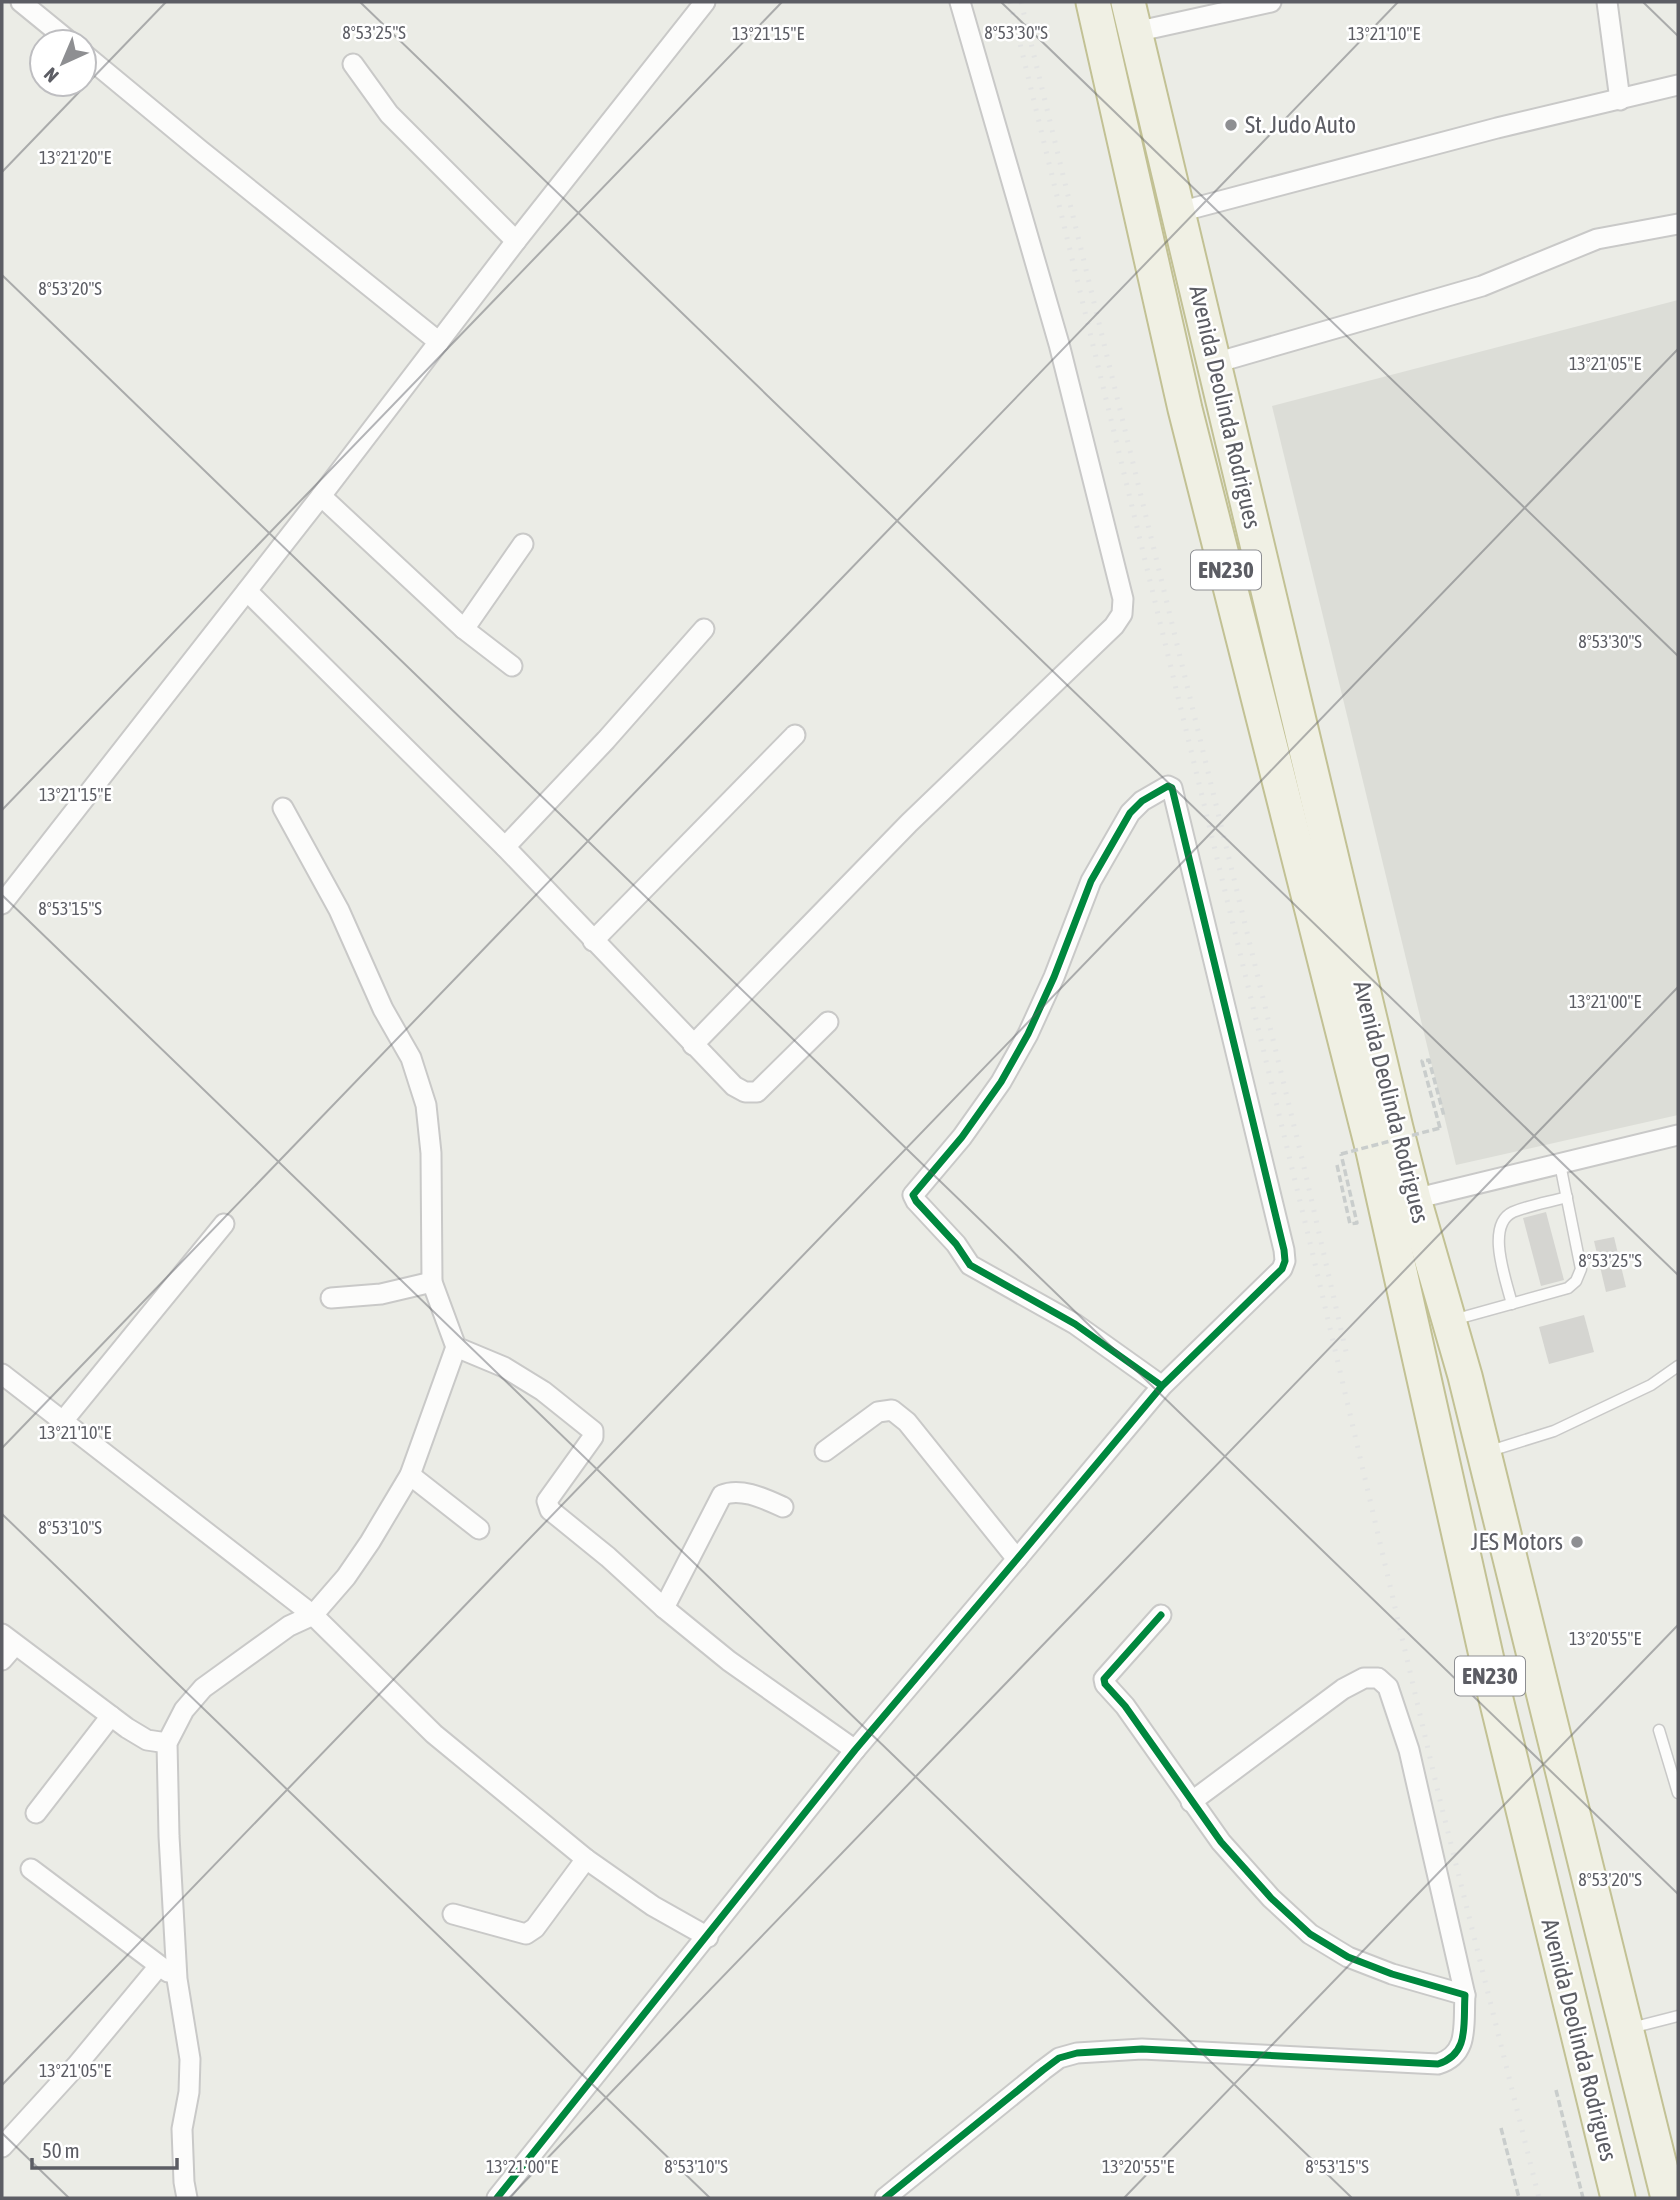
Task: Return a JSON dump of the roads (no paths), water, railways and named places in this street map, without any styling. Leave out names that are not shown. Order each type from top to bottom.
[{"type":"highway","name":"Avenida Deolinda Rodrigues","points":[[1093,2],[1185,409],[1373,1151],[1491,1678],[1618,2198]]},
{"type":"highway","name":"Avenida Deolinda Rodrigues","points":[[1131,17],[1414,1199],[1465,1376],[1668,2198]]},
{"type":"street","points":[[22,2],[53,28]]},
{"type":"street","points":[[2,904],[321,496],[516,241],[705,2]]},
{"type":"street","points":[[693,1045],[909,822],[1114,626],[1122,614],[1123,600],[1059,344],[960,2]]},
{"type":"street","points":[[1131,17],[1271,2]]},
{"type":"street","points":[[1607,2],[1620,100]]},
{"type":"street","points":[[353,64],[389,114],[516,241]]},
{"type":"street","points":[[98,66],[439,342]]},
{"type":"street","points":[[1179,212],[1483,131],[1678,85]]},
{"type":"street","points":[[1215,363],[1482,286],[1597,239],[1678,224]]},
{"type":"street","points":[[321,496],[464,629],[512,666]]},
{"type":"street","points":[[464,629],[523,544]]},
{"type":"street","points":[[247,591],[505,847],[734,1086],[745,1092],[757,1092],[828,1022]]},
{"type":"street","points":[[505,847],[606,740],[704,629]]},
{"type":"street","points":[[593,941],[795,735]]},
{"type":"street","points":[[497,2198],[855,1750],[1162,1386],[1282,1269],[1285,1261],[1172,788],[1168,786],[1143,801],[1130,813],[1091,881],[1054,977],[1028,1034],[1001,1082],[962,1137],[913,1195],[956,1244],[970,1265],[1075,1324],[1162,1386]]},
{"type":"street","points":[[187,2198],[182,2129],[189,2092],[190,2059],[177,1979],[167,1743],[184,1710],[203,1688],[289,1626],[313,1615],[346,1577],[410,1475],[456,1347],[432,1282],[431,1153],[426,1105],[411,1058],[383,1009],[339,910],[283,808]]},
{"type":"street","points":[[1414,1199],[1678,1135]]},
{"type":"street","points":[[63,1421],[224,1224]]},
{"type":"street","points":[[331,1298],[381,1294],[432,1282]]},
{"type":"street","points":[[456,1347],[504,1367],[543,1391],[593,1431],[593,1437],[551,1493],[547,1501],[550,1510],[729,1661],[855,1750]]},
{"type":"street","points":[[2,1374],[313,1615],[434,1734],[586,1859],[653,1906],[708,1937]]},
{"type":"street","points":[[825,1451],[878,1412],[892,1410],[907,1422],[1017,1559]]},
{"type":"street","points":[[410,1475],[479,1529]]},
{"type":"street","points":[[664,1608],[722,1495],[741,1493],[761,1497],[783,1507]]},
{"type":"street","points":[[1161,1615],[1104,1679],[1105,1684],[1125,1706],[1221,1842],[1262,1889],[1310,1934],[1348,1957],[1392,1974],[1465,1995]]},
{"type":"street","points":[[2,1660],[8,1639],[127,1728],[147,1740],[167,1743]]},
{"type":"street","points":[[885,2198],[1059,2058],[1077,2053],[1142,2049],[1438,2064],[1452,2060],[1461,2047],[1465,1995],[1409,1749],[1388,1687],[1378,1678],[1364,1678],[1343,1689],[1191,1802]]},
{"type":"street","points":[[36,1814],[111,1716]]},
{"type":"street","points":[[453,1914],[526,1934],[535,1928],[586,1859]]},
{"type":"street","points":[[32,1869],[177,1979]]},
{"type":"street","points":[[2,2147],[76,2067],[159,1966]]},
{"type":"lane","points":[[1449,1321],[1568,1288],[1576,1281],[1581,1269],[1560,1164]]},
{"type":"lane","points":[[1512,1304],[1497,1237],[1502,1221],[1511,1213],[1567,1197]]},
{"type":"lane","points":[[1482,1453],[1554,1431],[1651,1385],[1678,1366]]},
{"type":"lane","points":[[1658,1730],[1678,1793]]},
{"type":"lane","points":[[1627,2029],[1678,2016]]},
{"type":"railway","points":[[1010,2],[1312,1251],[1438,1792],[1539,2198]]},
{"type":"railway","points":[[1021,2],[1304,1167],[1347,1356]]},
{"type":"place","name":"St. Judo Auto","points":[[1231,125]]},
{"type":"place","name":"JES Motors","points":[[1577,1542]]}]
